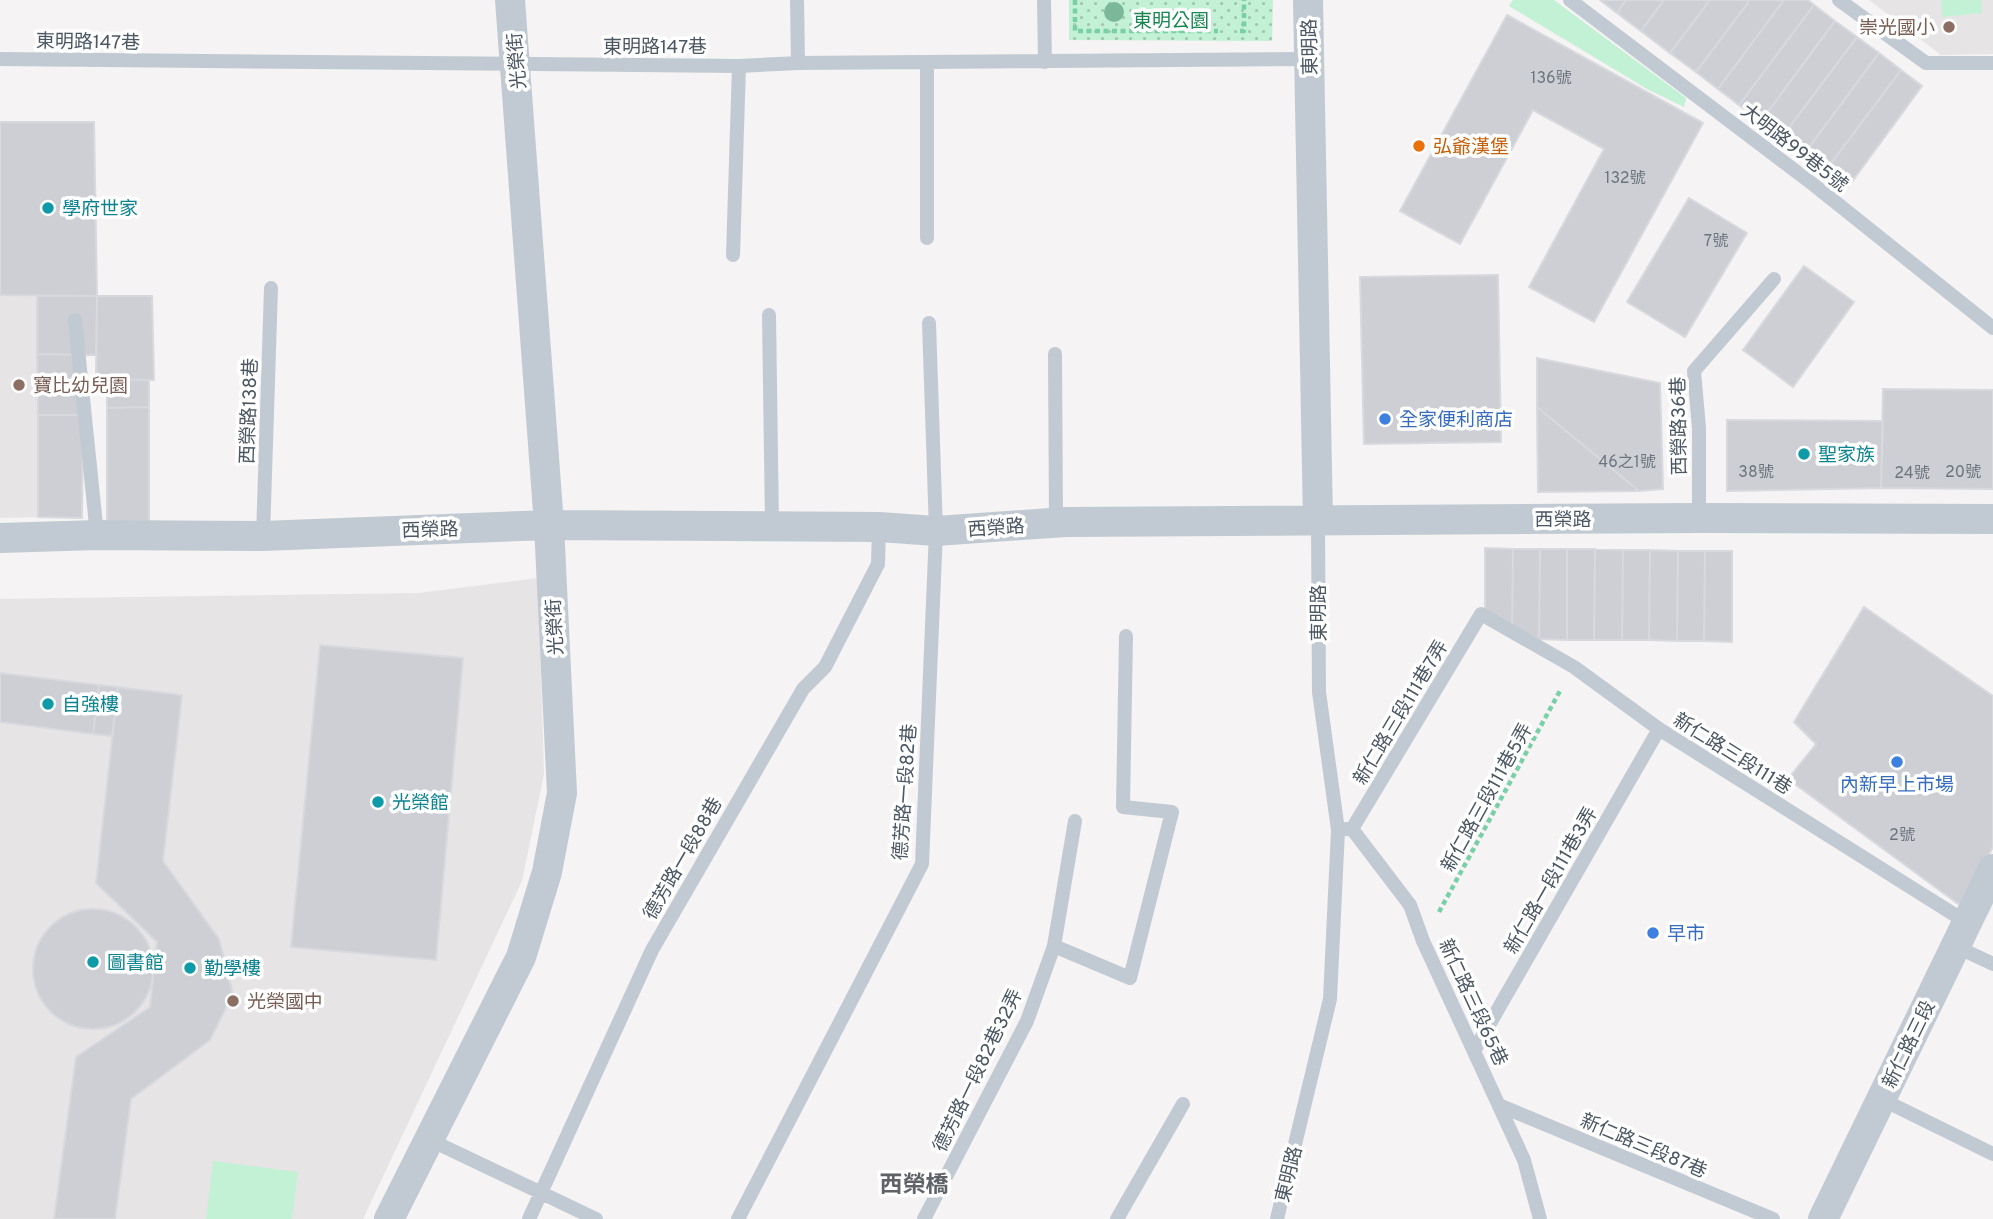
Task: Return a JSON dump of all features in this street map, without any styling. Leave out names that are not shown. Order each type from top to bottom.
[{"type":"street","name":"光榮街","points":[[390,1219],[520,957],[547,872],[562,793],[549,524],[510,0]]},
{"type":"street","name":"東明路","points":[[1308,0],[1318,521]]},
{"type":"street","name":"西榮路","points":[[0,538],[97,535],[263,536],[549,524],[879,527],[936,531],[1056,523],[1699,518],[1993,519]]},
{"type":"street","name":"新仁路三段","points":[[1823,1219],[1993,869]]},
{"type":"lane","points":[[797,0],[798,63]]},
{"type":"lane","points":[[1044,0],[1045,62]]},
{"type":"lane","name":"大明路99巷5號","points":[[1570,0],[1814,185],[1993,328]]},
{"type":"lane","points":[[1839,0],[1926,63],[1993,63]]},
{"type":"lane","name":"東明路147巷","points":[[0,59],[739,66],[798,63],[1309,59]]},
{"type":"lane","points":[[927,63],[927,238]]},
{"type":"lane","points":[[733,255],[739,66]]},
{"type":"lane","name":"西榮路36巷","points":[[1699,518],[1699,428],[1694,371],[1774,279]]},
{"type":"lane","name":"西榮路138巷","points":[[263,536],[271,288]]},
{"type":"lane","points":[[769,315],[772,526]]},
{"type":"lane","points":[[75,320],[97,535]]},
{"type":"lane","name":"德芳路一段82巷","points":[[738,1219],[922,864],[936,531],[929,323]]},
{"type":"lane","points":[[1055,354],[1056,523]]},
{"type":"lane","name":"東明路","points":[[1276,1219],[1330,999],[1345,829],[1319,692],[1318,521]]},
{"type":"lane","name":"德芳路一段88巷","points":[[529,1219],[652,950],[803,689],[825,667],[878,564],[879,527]]},
{"type":"lane","name":"新仁路三段111巷7弄","points":[[1345,829],[1480,614]]},
{"type":"lane","name":"新仁路三段111巷","points":[[1480,614],[1574,667],[1658,729],[1961,934],[1993,964]]},
{"type":"lane","points":[[1054,946],[1130,978],[1172,812],[1123,807],[1126,636]]},
{"type":"lane","name":"新仁路一段111巷3弄","points":[[1474,1051],[1658,729]]},
{"type":"lane","name":"德芳路一段82巷32弄","points":[[924,1219],[1027,1021],[1054,946],[1075,821]]},
{"type":"lane","name":"新仁路三段65巷","points":[[1345,829],[1410,905],[1423,940],[1524,1160],[1540,1219]]},
{"type":"lane","points":[[1881,1099],[1993,1154]]},
{"type":"lane","points":[[1117,1219],[1183,1104]]},
{"type":"lane","name":"新仁路三段87巷","points":[[1501,1106],[1773,1219]]},
{"type":"lane","points":[[428,1139],[596,1219]]},
{"type":"path","points":[[1075,0],[1075,30],[1244,30],[1244,0]]},
{"type":"path","name":"新仁路三段111巷5弄","points":[[1423,940],[1574,667]]},
{"type":"shaded area","name":"崇光國小","points":[[1869,0],[1993,0],[1993,54],[1941,55]]},
{"type":"shaded area","name":"寶比幼兒園","points":[[0,296],[37,296],[38,517],[0,518]]},
{"type":"shaded area","name":"光榮國中","points":[[538,578],[544,774],[522,881],[363,1219],[0,1219],[0,599],[418,593]]},
{"type":"green space","name":"東明公園","points":[[1069,0],[1273,0],[1272,41],[1069,40]]},
{"type":"green space","points":[[1513,0],[1554,0],[1686,98],[1684,107],[1647,89],[1509,6]]},
{"type":"green space","points":[[1941,0],[1981,0],[1982,13],[1942,17]]},
{"type":"green space","points":[[213,1161],[298,1172],[292,1219],[206,1219]]},
{"type":"building","points":[[1600,0],[1626,0],[1617,13]]},
{"type":"building","points":[[1626,0],[1664,0],[1641,31],[1617,13]]},
{"type":"building","points":[[1664,0],[1710,0],[1670,53],[1641,31]]},
{"type":"building","points":[[1710,0],[1750,0],[1696,72],[1670,53]]},
{"type":"building","points":[[1750,0],[1784,0],[1718,89],[1696,72]]},
{"type":"building","points":[[1784,0],[1808,0],[1814,5],[1739,105],[1718,89]]},
{"type":"building","points":[[1814,5],[1835,21],[1761,121],[1739,105]]},
{"type":"building","points":[[1507,15],[1703,123],[1594,322],[1529,287],[1604,149],[1533,110],[1460,244],[1400,211]]},
{"type":"building","points":[[1835,21],[1857,37],[1782,137],[1761,121]]},
{"type":"building","points":[[1857,37],[1879,53],[1804,154],[1782,137]]},
{"type":"building","points":[[1879,53],[1901,70],[1826,170],[1804,154]]},
{"type":"building","points":[[1901,70],[1922,86],[1848,187],[1826,170]]},
{"type":"building","name":"學府世家","points":[[0,122],[94,122],[97,296],[0,295]]},
{"type":"building","points":[[1689,198],[1747,233],[1685,337],[1627,302]]},
{"type":"building","points":[[1804,266],[1854,302],[1793,387],[1743,350]]},
{"type":"building","points":[[1498,275],[1501,442],[1364,444],[1360,277]]},
{"type":"building","points":[[37,296],[97,296],[96,355],[37,354]]},
{"type":"building","points":[[97,296],[152,296],[154,380],[96,379]]},
{"type":"building","points":[[37,354],[84,355],[83,415],[38,415]]},
{"type":"building","points":[[1537,358],[1660,383],[1663,489],[1639,491],[1537,407]]},
{"type":"building","points":[[107,379],[149,380],[149,407],[107,408]]},
{"type":"building","points":[[1883,389],[1993,390],[1993,489],[1881,488]]},
{"type":"building","points":[[149,407],[149,521],[107,522],[107,408]]},
{"type":"building","points":[[1537,407],[1639,491],[1538,492]]},
{"type":"building","points":[[38,415],[83,415],[82,518],[38,517]]},
{"type":"building","name":"聖家族","points":[[1727,420],[1883,421],[1881,488],[1727,491]]},
{"type":"building","points":[[1485,548],[1513,549],[1512,630],[1485,614]]},
{"type":"building","points":[[1513,549],[1540,549],[1539,639],[1512,630]]},
{"type":"building","points":[[1540,549],[1567,549],[1567,640],[1539,639]]},
{"type":"building","points":[[1567,549],[1595,549],[1594,640],[1567,640]]},
{"type":"building","points":[[1595,549],[1623,550],[1622,640],[1594,640]]},
{"type":"building","points":[[1623,550],[1650,550],[1649,640],[1622,640]]},
{"type":"building","points":[[1650,550],[1678,551],[1677,641],[1649,640]]},
{"type":"building","points":[[1678,551],[1705,551],[1704,641],[1677,641]]},
{"type":"building","points":[[1705,551],[1732,551],[1732,642],[1704,641]]},
{"type":"building","name":"內新早上市場","points":[[1864,607],[1993,696],[1993,847],[1961,906],[1788,779],[1816,744],[1794,722]]},
{"type":"building","name":"光榮館","points":[[320,645],[463,658],[436,960],[291,947]]},
{"type":"building","name":"自強樓","points":[[0,673],[99,685],[93,734],[0,722]]},
{"type":"building","points":[[99,685],[118,687],[112,736],[93,734]]},
{"type":"building","name":"勤學樓","points":[[118,687],[182,695],[163,861],[219,939],[233,994],[210,1040],[131,1099],[115,1219],[54,1219],[76,1057],[150,1007],[157,942],[96,883]]},
{"type":"building","name":"圖書館","points":[[93,909],[116,913],[136,926],[149,946],[153,969],[149,992],[136,1012],[116,1025],[93,1029],[70,1025],[50,1012],[37,992],[33,969],[37,946],[50,926],[70,913]]},
{"type":"place","name":"崇光國小","points":[[1949,27]]},
{"type":"place","name":"弘爺漢堡","points":[[1419,146]]},
{"type":"place","name":"學府世家","points":[[48,208]]},
{"type":"place","name":"寶比幼兒園","points":[[19,385]]},
{"type":"place","name":"全家便利商店","points":[[1385,419]]},
{"type":"place","name":"聖家族","points":[[1804,454]]},
{"type":"place","name":"自強樓","points":[[48,704]]},
{"type":"place","name":"內新早上市場","points":[[1897,762]]},
{"type":"place","name":"光榮館","points":[[378,802]]},
{"type":"place","name":"早市","points":[[1653,933]]},
{"type":"place","name":"圖書館","points":[[93,962]]},
{"type":"place","name":"勤學樓","points":[[190,968]]},
{"type":"place","name":"光榮國中","points":[[233,1001]]},
{"type":"district","name":"西榮橋","points":[[914,1184]]}]
